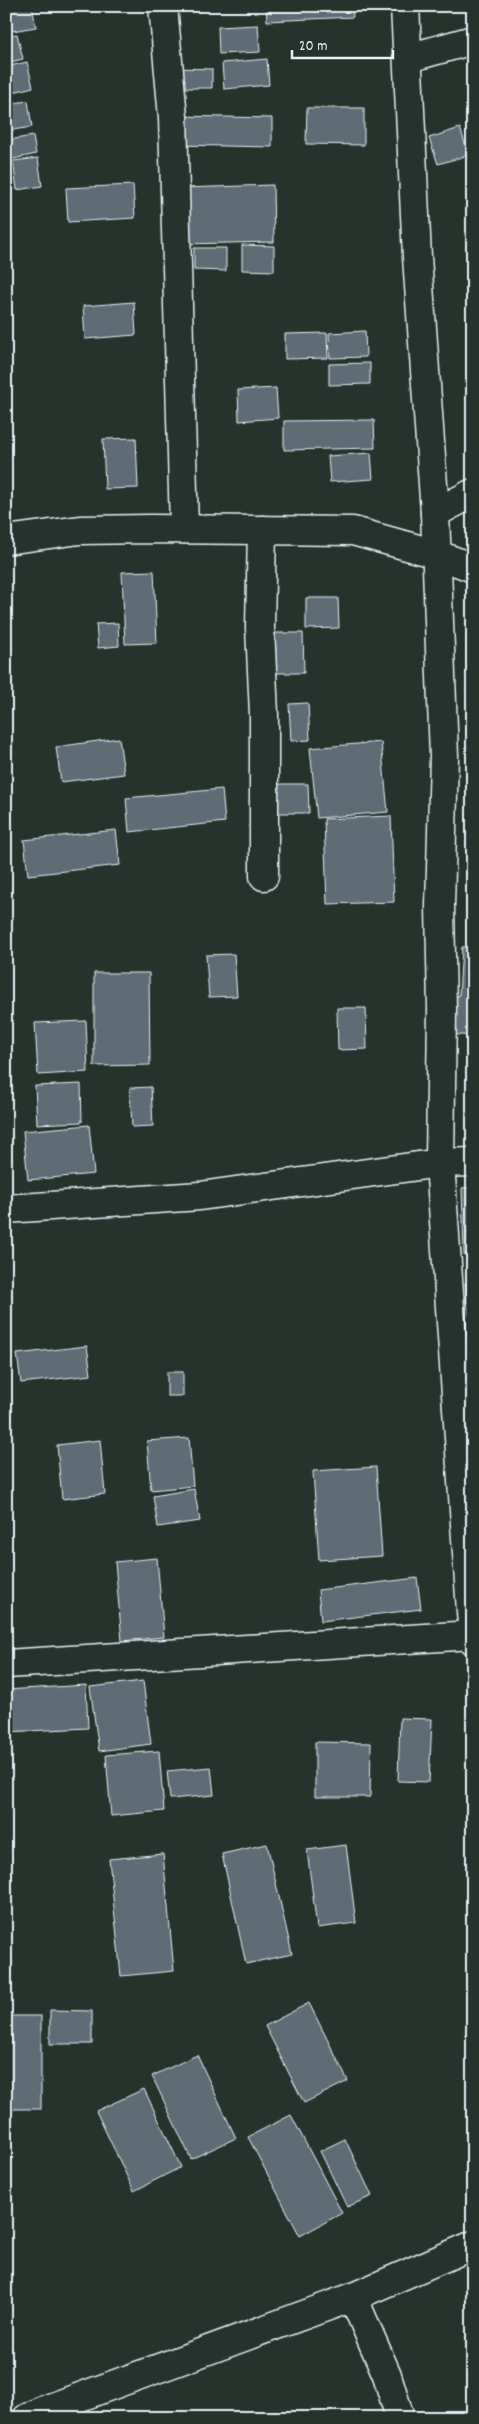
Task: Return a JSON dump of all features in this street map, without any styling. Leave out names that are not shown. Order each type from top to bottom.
[{"type":"street","points":[[164,6],[172,102],[184,529]]},
{"type":"street","points":[[405,6],[417,257],[434,513],[444,757],[440,906],[442,1009],[440,1163],[462,1341],[473,1640]]},
{"type":"street","points":[[408,58],[473,40]]},
{"type":"street","points":[[434,513],[473,494]]},
{"type":"street","points":[[6,540],[80,530],[352,531],[436,554],[473,568]]},
{"type":"street","points":[[262,530],[260,627],[264,715],[264,876]]},
{"type":"street","points":[[6,1209],[200,1196],[440,1163],[473,1162]]},
{"type":"street","points":[[6,1664],[473,1635]]},
{"type":"street","points":[[27,2418],[353,2297],[473,2245]]},
{"type":"street","points":[[353,2297],[386,2375],[400,2418]]},
{"type":"building","points":[[6,6],[32,6],[36,27],[6,32]]},
{"type":"building","points":[[266,6],[352,6],[353,17],[267,21]]},
{"type":"building","points":[[258,25],[260,52],[219,54],[218,27]]},
{"type":"building","points":[[17,34],[23,59],[6,63],[6,36]]},
{"type":"building","points":[[267,59],[269,85],[224,89],[222,63]]},
{"type":"building","points":[[27,62],[33,87],[6,94],[6,67]]},
{"type":"building","points":[[174,68],[212,69],[212,88],[174,88]]},
{"type":"building","points":[[28,101],[32,127],[6,131],[6,104]]},
{"type":"building","points":[[307,108],[364,108],[364,145],[306,144]]},
{"type":"building","points":[[177,116],[272,118],[272,147],[176,145]]},
{"type":"building","points":[[460,128],[469,155],[438,164],[429,138]]},
{"type":"building","points":[[33,136],[36,154],[13,159],[9,140]]},
{"type":"building","points":[[38,158],[42,186],[17,190],[13,161]]},
{"type":"building","points":[[133,185],[135,218],[68,222],[66,188]]},
{"type":"building","points":[[273,185],[274,242],[183,244],[182,188]]},
{"type":"building","points":[[242,245],[274,246],[274,271],[242,270]]},
{"type":"building","points":[[194,248],[226,248],[226,271],[194,270]]},
{"type":"building","points":[[134,302],[136,335],[85,339],[83,306]]},
{"type":"building","points":[[365,331],[366,357],[330,358],[329,333]]},
{"type":"building","points":[[327,333],[328,358],[285,359],[285,334]]},
{"type":"building","points":[[370,363],[370,384],[329,385],[329,364]]},
{"type":"building","points":[[276,388],[278,418],[239,421],[238,390]]},
{"type":"building","points":[[374,420],[375,448],[284,450],[284,421]]},
{"type":"building","points":[[136,438],[138,488],[105,489],[103,439]]},
{"type":"building","points":[[371,453],[373,479],[330,482],[328,456]]},
{"type":"building","points":[[154,571],[157,643],[125,644],[122,572]]},
{"type":"building","points":[[306,598],[338,598],[339,628],[306,629]]},
{"type":"building","points":[[118,623],[119,646],[98,648],[96,624]]},
{"type":"building","points":[[262,633],[303,633],[304,673],[262,673]]},
{"type":"building","points":[[308,703],[310,740],[291,741],[289,704]]},
{"type":"building","points":[[119,738],[124,774],[61,782],[56,747]]},
{"type":"building","points":[[381,742],[388,812],[317,818],[310,748]]},
{"type":"building","points":[[266,784],[308,784],[309,813],[267,813]]},
{"type":"building","points":[[222,789],[225,822],[129,832],[126,798]]},
{"type":"building","points":[[391,816],[394,902],[327,904],[324,819]]},
{"type":"building","points":[[116,830],[120,865],[28,875],[24,840]]},
{"type":"building","points":[[462,947],[473,947],[473,1036],[450,1034],[452,996],[459,996]]},
{"type":"building","points":[[234,954],[237,996],[209,997],[206,955]]},
{"type":"building","points":[[94,973],[149,973],[150,1065],[94,1066]]},
{"type":"building","points":[[337,1008],[366,1008],[367,1049],[338,1050]]},
{"type":"building","points":[[86,1021],[88,1072],[38,1075],[35,1023]]},
{"type":"building","points":[[81,1084],[82,1122],[37,1124],[35,1086]]},
{"type":"building","points":[[151,1087],[153,1126],[132,1127],[130,1088]]},
{"type":"building","points":[[89,1125],[94,1174],[28,1180],[23,1131]]},
{"type":"building","points":[[473,1187],[473,1255],[464,1255],[462,1188]]},
{"type":"building","points":[[473,1282],[473,1314],[469,1315],[465,1283]]},
{"type":"building","points":[[87,1346],[91,1375],[21,1383],[17,1354]]},
{"type":"building","points":[[167,1372],[183,1372],[183,1396],[167,1396]]},
{"type":"building","points":[[469,1380],[473,1380],[473,1411]]},
{"type":"building","points":[[189,1438],[193,1486],[151,1490],[147,1441]]},
{"type":"building","points":[[100,1440],[105,1494],[62,1499],[57,1445]]},
{"type":"building","points":[[376,1467],[382,1556],[319,1560],[313,1471]]},
{"type":"building","points":[[194,1489],[200,1521],[158,1527],[153,1496]]},
{"type":"building","points":[[157,1558],[164,1637],[122,1641],[115,1562]]},
{"type":"building","points":[[417,1578],[421,1609],[321,1621],[318,1590]]},
{"type":"building","points":[[143,1681],[151,1744],[99,1751],[90,1687]]},
{"type":"building","points":[[86,1685],[88,1728],[6,1732],[6,1690]]},
{"type":"building","points":[[400,1718],[432,1719],[429,1782],[398,1781]]},
{"type":"building","points":[[315,1742],[371,1743],[370,1797],[315,1797]]},
{"type":"building","points":[[159,1751],[164,1811],[111,1816],[106,1755]]},
{"type":"building","points":[[211,1767],[214,1795],[170,1799],[167,1771]]},
{"type":"building","points":[[267,1844],[292,1954],[246,1964],[222,1854]]},
{"type":"building","points":[[346,1845],[356,1923],[317,1928],[307,1850]]},
{"type":"building","points":[[163,1854],[174,1971],[121,1976],[109,1859]]},
{"type":"building","points":[[309,2003],[348,2081],[304,2103],[265,2026]]},
{"type":"building","points":[[50,2010],[92,2011],[92,2044],[50,2044]]},
{"type":"building","points":[[6,2016],[41,2016],[41,2109],[6,2109]]},
{"type":"building","points":[[197,2055],[236,2138],[191,2159],[152,2076]]},
{"type":"building","points":[[144,2089],[181,2167],[134,2191],[96,2111]]},
{"type":"building","points":[[291,2115],[342,2213],[300,2236],[248,2137]]},
{"type":"building","points":[[345,2139],[372,2196],[347,2207],[320,2151]]}]
